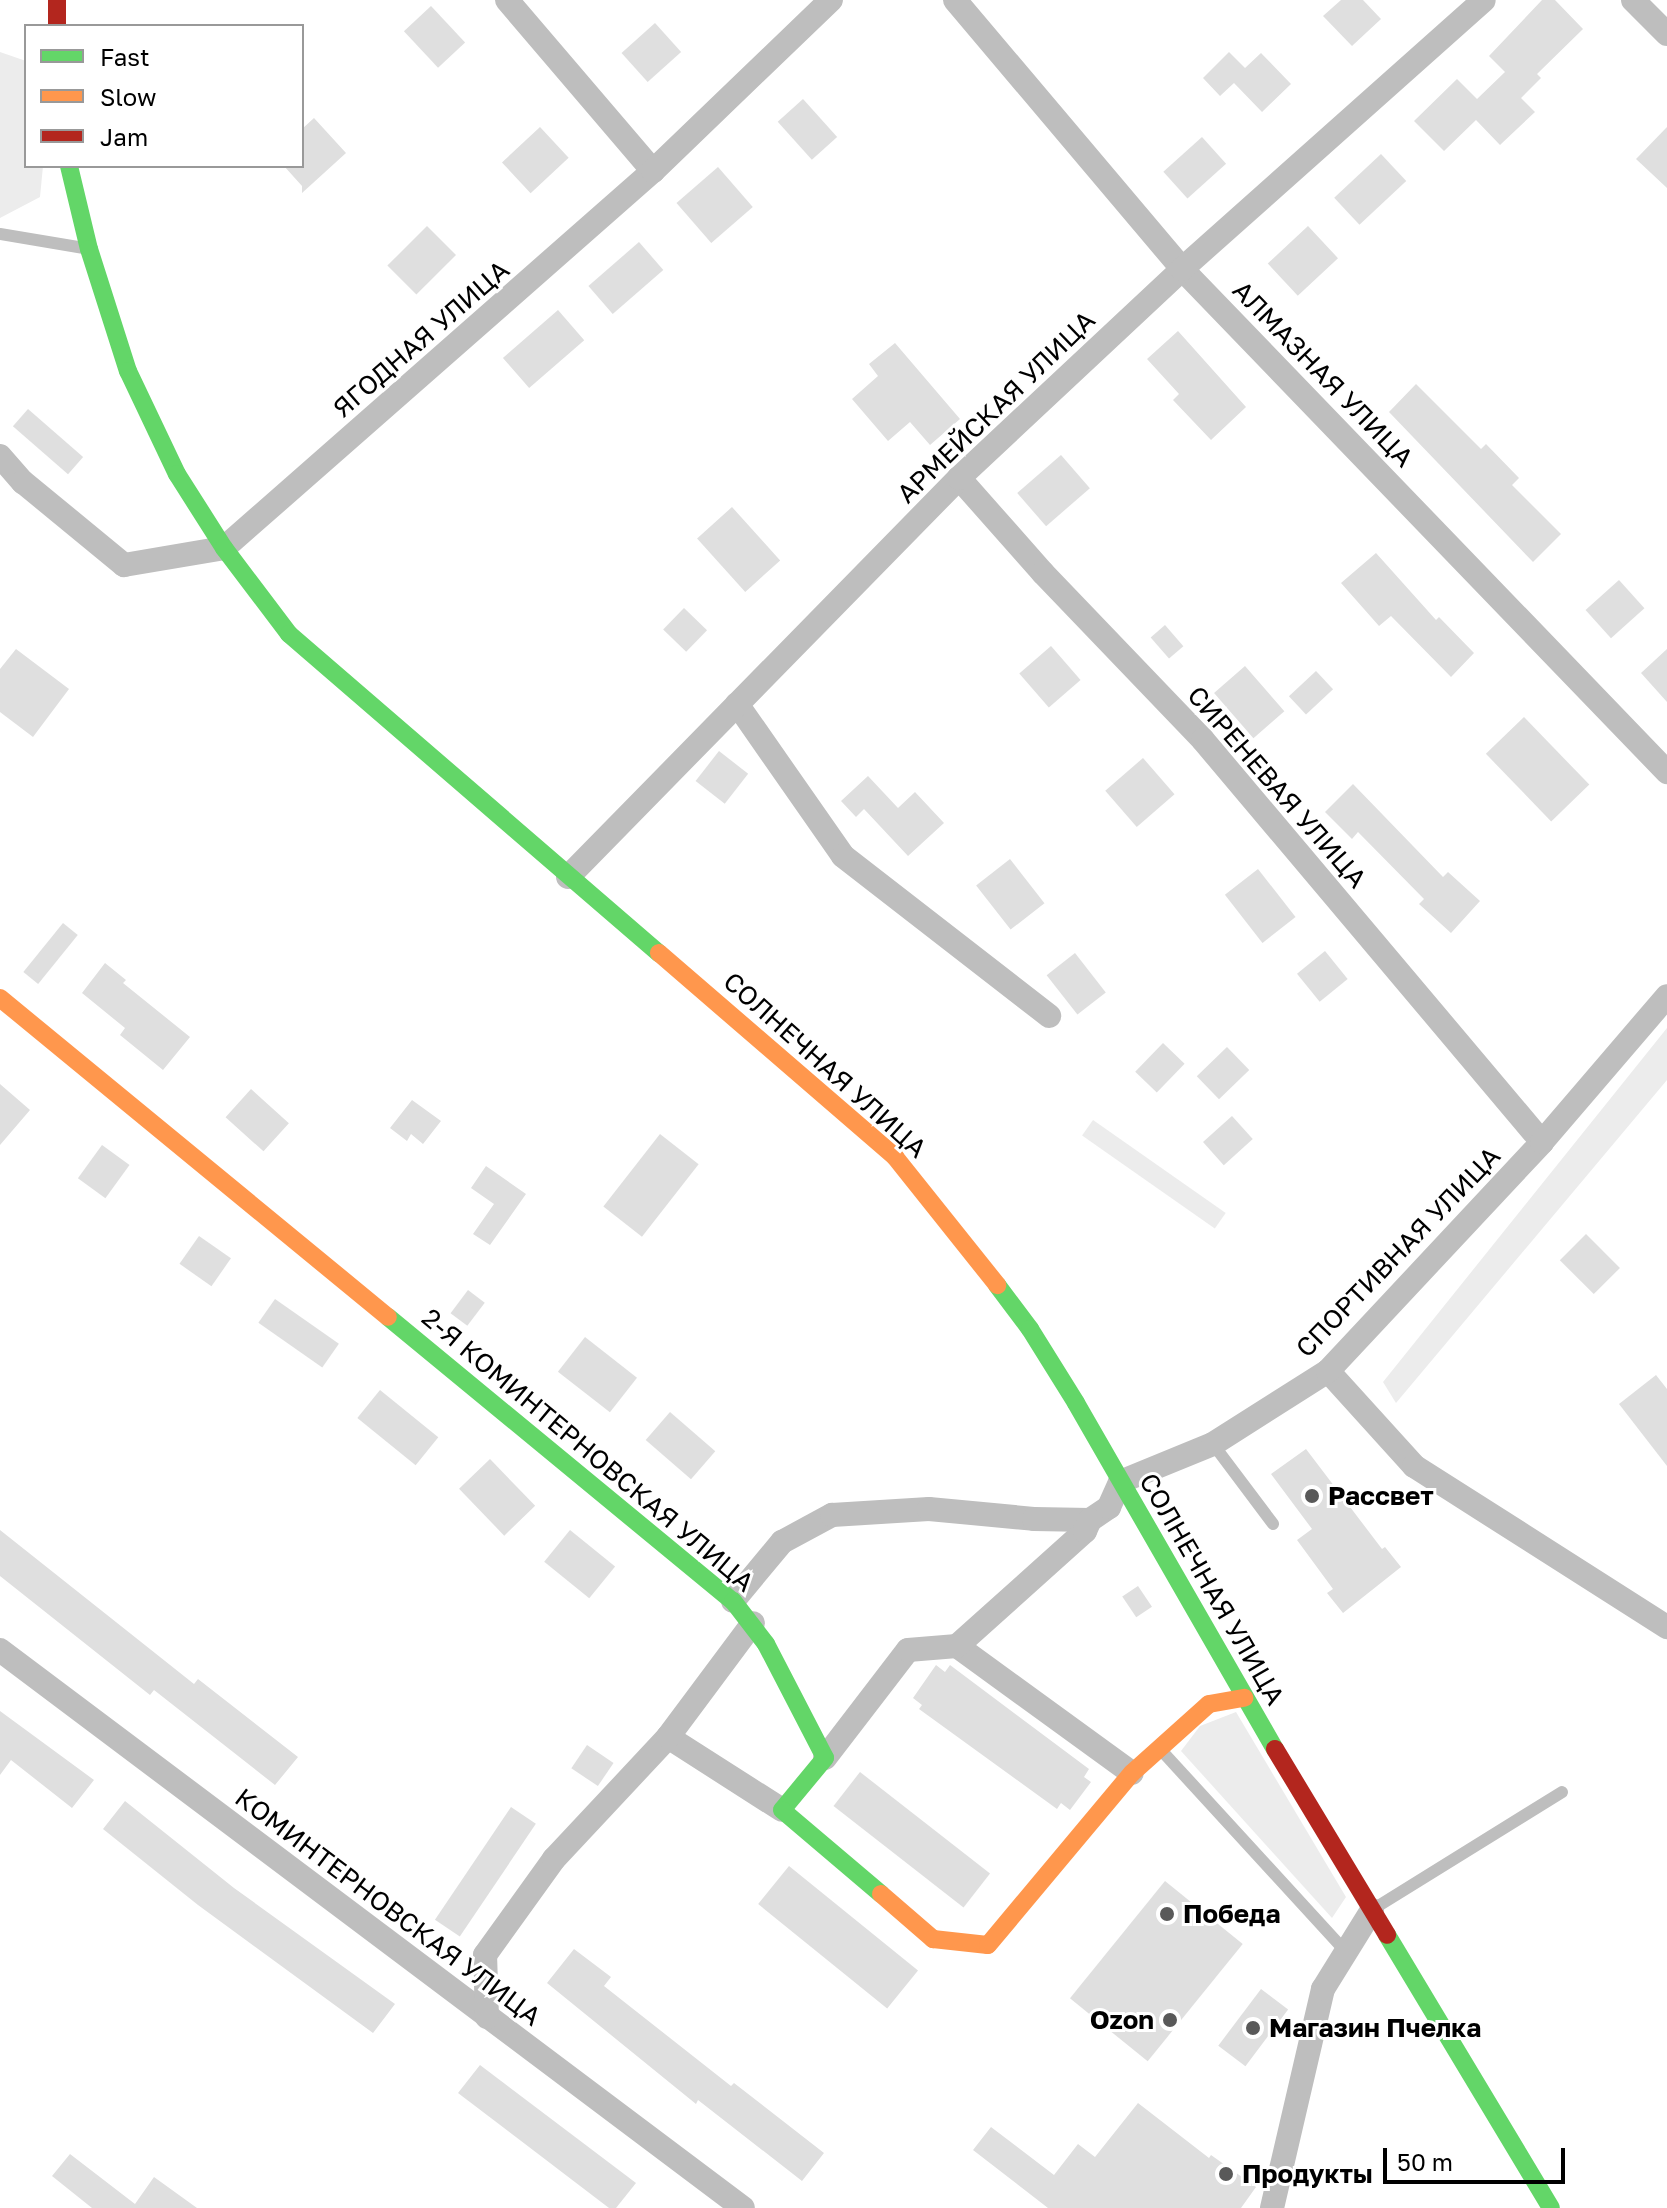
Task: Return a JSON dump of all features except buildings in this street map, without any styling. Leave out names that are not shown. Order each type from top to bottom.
[{"type":"street","points":[[57,0],[57,24]]},
{"type":"street","points":[[507,0],[653,171]]},
{"type":"street","name":"ЯГОДНАЯ УЛИЦА","points":[[224,548],[653,171],[831,0]]},
{"type":"street","name":"АЛМАЗНАЯ УЛИЦА","points":[[955,0],[1182,269],[1667,772]]},
{"type":"street","name":"АРМЕЙСКАЯ УЛИЦА","points":[[568,877],[959,478],[1182,269],[1484,0]]},
{"type":"street","points":[[1633,0],[1667,34]]},
{"type":"street","name":"СОЛНЕЧНАЯ УЛИЦА","points":[[69,168],[89,249],[128,371],[177,474],[224,548],[289,634],[895,1157],[987,1270],[1030,1329],[1244,1698],[1551,2208]]},
{"type":"street","points":[[0,456],[23,482],[124,565],[224,548]]},
{"type":"street","name":"СИРЕНЕВАЯ УЛИЦА","points":[[959,478],[1043,573],[1203,740],[1542,1142]]},
{"type":"street","points":[[737,704],[843,856],[1049,1016]]},
{"type":"street","name":"СПОРТИВНАЯ УЛИЦА","points":[[1120,1482],[1213,1444],[1328,1371],[1542,1142],[1667,996]]},
{"type":"street","name":"2-Я КОМИНТЕРНОВСКАЯ УЛИЦА","points":[[0,998],[733,1601],[753,1623],[825,1758]]},
{"type":"street","points":[[1328,1371],[1414,1466],[1667,1627]]},
{"type":"street","points":[[782,1810],[908,1650],[957,1646],[1085,1531],[1090,1520],[1109,1507],[1120,1482]]},
{"type":"street","points":[[733,1601],[782,1542],[832,1515],[929,1509],[1034,1519],[1090,1520]]},
{"type":"street","points":[[487,2017],[485,1955],[554,1859],[668,1737],[753,1623]]},
{"type":"street","points":[[957,1646],[1132,1773]]},
{"type":"street","name":"КОМИНТЕРНОВСКАЯ УЛИЦА","points":[[0,1650],[743,2208]]},
{"type":"street","points":[[668,1737],[782,1810],[933,1939],[988,1945],[1132,1773],[1209,1704],[1244,1698]]},
{"type":"street","points":[[1272,2208],[1323,1989],[1372,1910]]},
{"type":"lane","points":[[0,234],[89,249]]},
{"type":"lane","points":[[1213,1444],[1273,1524]]},
{"type":"lane","points":[[1159,1747],[1346,1952]]},
{"type":"lane","points":[[1372,1910],[1562,1792]]},
{"type":"shaded area","points":[[0,52],[24,60],[24,168],[43,168],[40,197],[0,218]]},
{"type":"shaded area","points":[[1667,1028],[1667,1080],[1396,1403],[1383,1382]]},
{"type":"shaded area","points":[[1093,1120],[1226,1213],[1215,1228],[1082,1136]]},
{"type":"shaded area","points":[[1236,1712],[1346,1897],[1332,1918],[1181,1751],[1200,1726]]},
{"type":"traffic: fast","points":[[69,168],[89,249],[128,371],[177,474],[224,548],[289,634],[659,953]]},
{"type":"traffic: fast","points":[[997,1285],[1030,1329],[1076,1403],[1275,1749]]},
{"type":"traffic: fast","points":[[388,1317],[733,1601],[766,1644],[825,1758],[782,1810],[881,1894]]},
{"type":"traffic: fast","points":[[1387,1935],[1551,2208]]},
{"type":"traffic: slow","points":[[659,953],[895,1157],[997,1285]]},
{"type":"traffic: slow","points":[[0,998],[388,1317]]},
{"type":"traffic: slow","points":[[881,1894],[933,1939],[988,1945],[1132,1773],[1209,1704],[1244,1698]]},
{"type":"traffic: jam","points":[[57,0],[57,24]]},
{"type":"traffic: jam","points":[[1275,1749],[1387,1935]]},
{"type":"place","name":"Рассвет","points":[[1312,1496]]},
{"type":"place","name":"Победа","points":[[1167,1914]]},
{"type":"place","name":"Ozon","points":[[1170,2020]]},
{"type":"place","name":"Магазин Пчелка","points":[[1253,2028]]},
{"type":"place","name":"Продукты","points":[[1226,2174]]}]
